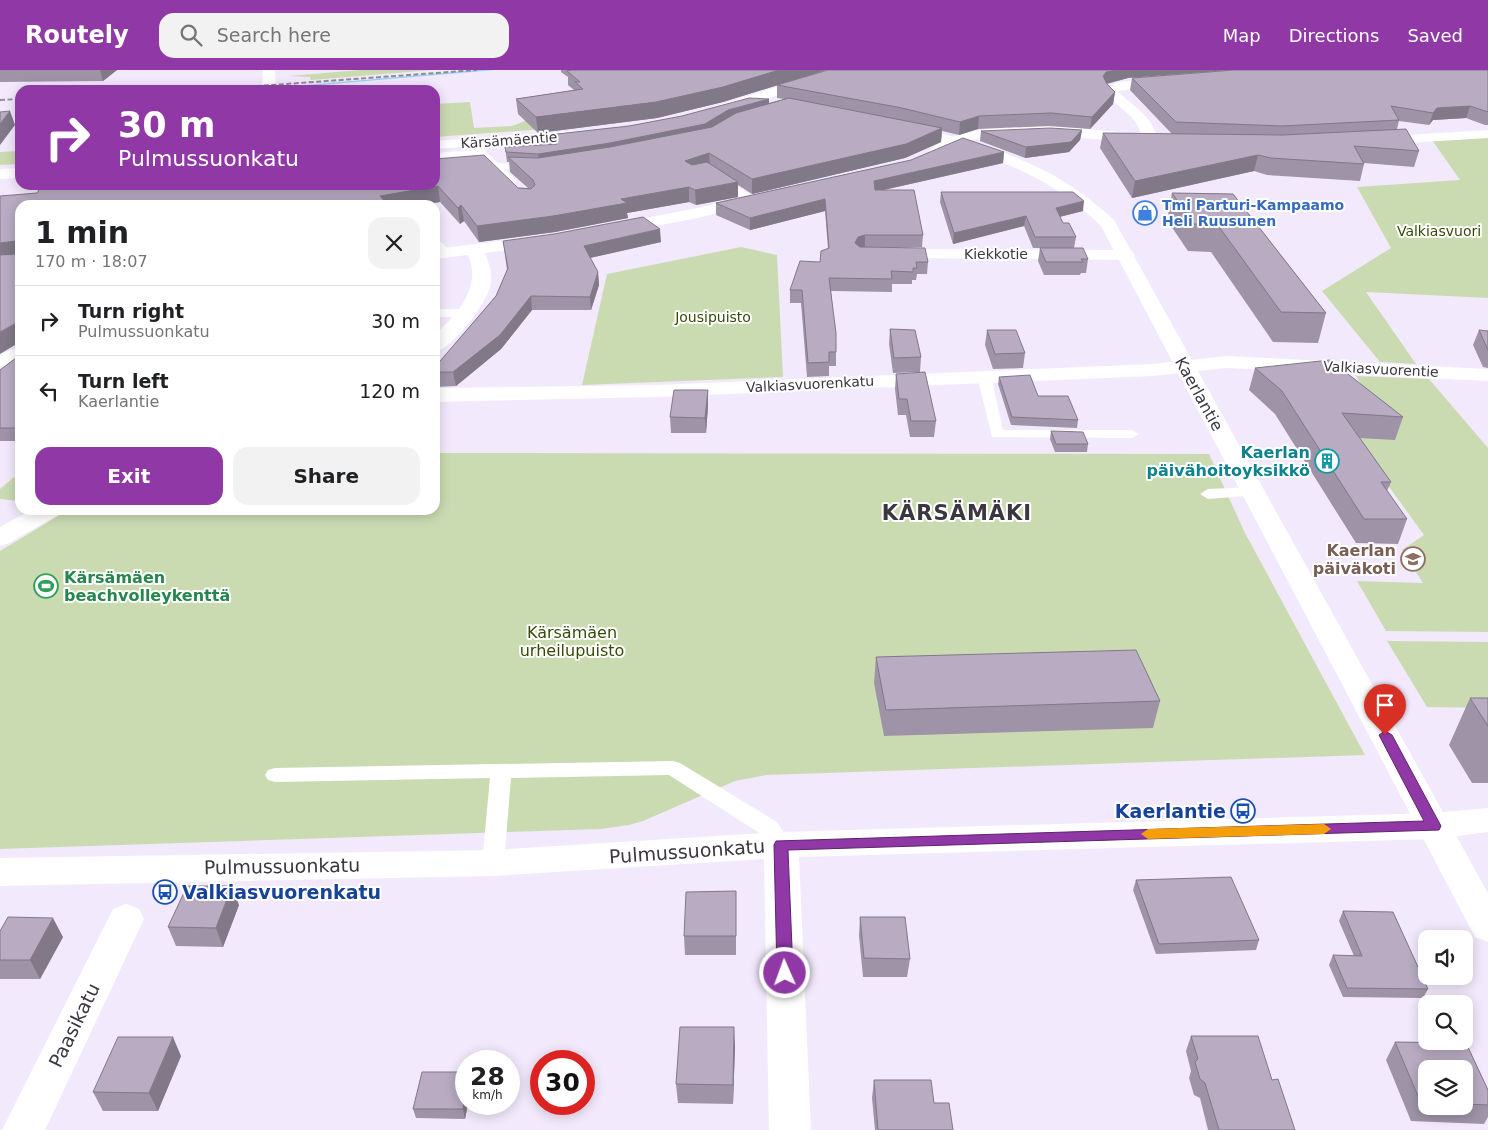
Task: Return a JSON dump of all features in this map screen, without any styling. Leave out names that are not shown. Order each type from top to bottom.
[{"type":"street","points":[[269,85],[270,70]]},
{"type":"street","points":[[705,113],[845,70]]},
{"type":"street","points":[[1148,140],[1149,130],[1144,122],[1112,94],[1110,88],[1176,81]]},
{"type":"street","points":[[752,99],[795,109]]},
{"type":"street","name":"Kaerlantie","points":[[884,125],[957,142],[1018,162],[1050,178],[1078,196],[1108,224],[1488,927]]},
{"type":"street","name":"Kärsämäentie","points":[[440,146],[479,148],[604,132]]},
{"type":"street","points":[[916,162],[932,156],[957,142],[978,135],[1018,132],[1089,134],[1166,142]]},
{"type":"street","points":[[1361,142],[1488,134]]},
{"type":"street","points":[[479,148],[520,192]]},
{"type":"street","points":[[0,174],[15,172]]},
{"type":"street","points":[[601,232],[698,213],[769,195]]},
{"type":"street","points":[[440,250],[475,251],[559,238]]},
{"type":"street","points":[[440,341],[473,306],[482,281],[482,268],[475,251]]},
{"type":"street","name":"Kiekkotie","points":[[875,254],[1126,255]]},
{"type":"street","points":[[0,361],[15,354]]},
{"type":"street","name":"Valkiasvuorentie","points":[[1184,366],[1237,362],[1488,375]]},
{"type":"street","name":"Valkiasvuorenkatu","points":[[440,395],[656,391],[1152,370],[1184,366]]},
{"type":"street","points":[[0,538],[39,515]]},
{"type":"street","name":"Pulmussuonkatu","points":[[0,872],[493,863],[781,845],[1434,826],[1488,820]]},
{"type":"street","points":[[781,845],[790,1130]]},
{"type":"street","name":"Paasikatu","points":[[23,1130],[126,919]]},
{"type":"lane","points":[[440,155],[479,148]]},
{"type":"lane","points":[[494,166],[539,168]]},
{"type":"lane","points":[[710,172],[751,199]]},
{"type":"lane","points":[[440,313],[466,313]]},
{"type":"lane","points":[[984,376],[997,434],[1132,434]]},
{"type":"lane","points":[[1208,494],[1253,492]]},
{"type":"lane","points":[[275,775],[673,768],[769,828],[781,845]]},
{"type":"lane","points":[[493,863],[501,770]]},
{"type":"green space","points":[[359,70],[434,70],[311,80],[310,77],[289,76]]},
{"type":"green space","points":[[470,102],[474,128],[512,126],[525,121],[572,127],[440,137],[440,104]]},
{"type":"green space","name":"Valkiasvuori","points":[[1488,137],[1488,298],[1366,292],[1416,364],[1380,362],[1322,291],[1391,248],[1357,187],[1460,180],[1432,140]]},
{"type":"green space","points":[[15,151],[15,164],[0,165],[0,152]]},
{"type":"green space","name":"Jousipuisto","points":[[741,247],[777,255],[783,377],[582,385],[607,274]]},
{"type":"green space","points":[[1356,376],[1429,379],[1488,448],[1488,632],[1386,631],[1357,581],[1423,583],[1402,550],[1424,535],[1345,426],[1364,389]]},
{"type":"green space","name":"Kärsämäen urheilupuisto","points":[[440,453],[1209,454],[1244,531],[1365,755],[766,775],[735,781],[643,821],[601,829],[0,849],[0,551],[60,515],[440,515]]},
{"type":"green space","points":[[15,476],[15,500],[0,499],[0,489]]},
{"type":"green space","points":[[1387,641],[1488,642],[1488,708],[1427,707]]},
{"type":"building","points":[[779,70],[723,87],[656,102],[536,117],[516,99],[583,89],[575,82],[580,82],[567,71]]},
{"type":"building","points":[[828,70],[1116,70],[1106,72],[1103,76],[1107,84],[1115,92],[1092,117],[1051,113],[979,116],[960,122],[902,108],[777,85]]},
{"type":"building","points":[[1234,70],[1488,70],[1488,112],[1470,106],[1437,108],[1433,113],[1391,106],[1399,120],[1282,126],[1176,122],[1132,78]]},
{"type":"building","points":[[749,98],[769,99],[728,110],[705,124],[610,143],[538,154],[506,152],[505,147],[557,144],[548,135],[629,126],[682,116]]},
{"type":"building","points":[[789,98],[942,128],[906,144],[752,179],[709,153],[685,161],[692,165],[707,162],[738,182],[695,190],[689,187],[621,199],[627,203],[553,216],[477,226],[461,205],[458,208],[440,188],[440,159],[484,155],[518,188],[531,189],[535,185],[533,180],[508,157],[538,158],[610,147],[712,127],[736,113]]},
{"type":"building","points":[[10,111],[0,124],[0,112]]},
{"type":"building","points":[[1050,128],[1082,130],[1071,142],[1026,147],[981,131]]},
{"type":"building","points":[[1406,129],[1419,151],[1354,146],[1364,164],[1271,158],[1258,155],[1135,181],[1103,133],[1283,135]]},
{"type":"building","points":[[963,138],[1004,152],[874,181],[875,190],[914,190],[923,235],[865,235],[858,237],[855,243],[860,247],[925,248],[928,262],[916,262],[917,268],[913,268],[913,272],[891,271],[892,279],[829,278],[836,333],[836,352],[829,352],[829,362],[808,363],[802,290],[790,290],[800,261],[820,262],[821,251],[829,248],[825,199],[750,218],[716,203],[911,160]]},
{"type":"building","points":[[39,190],[415,190],[380,196],[384,200],[15,200],[15,241],[0,243],[0,196],[37,193]]},
{"type":"building","points":[[941,192],[1073,192],[1084,201],[1056,208],[1063,223],[1069,223],[1076,237],[1035,237],[1026,216],[954,233]]},
{"type":"building","points":[[1172,193],[1233,194],[1326,313],[1281,312],[1217,224],[1194,224]]},
{"type":"building","points":[[643,217],[660,229],[584,246],[598,272],[590,297],[531,296],[500,335],[453,372],[440,372],[440,361],[496,296],[508,268],[503,241],[554,234]]},
{"type":"building","points":[[1040,248],[1083,248],[1088,259],[1081,259],[1083,262],[1046,262]]},
{"type":"building","points":[[15,254],[15,324],[0,332],[0,255]]},
{"type":"building","points":[[890,329],[915,330],[921,357],[894,358]]},
{"type":"building","points":[[987,330],[1016,330],[1025,353],[995,354]]},
{"type":"building","points":[[1479,330],[1488,331],[1488,350]]},
{"type":"building","points":[[15,359],[15,428],[0,428],[0,370]]},
{"type":"building","points":[[1330,360],[1403,417],[1342,413],[1391,482],[1381,482],[1407,519],[1364,519],[1282,391],[1255,368]]},
{"type":"building","points":[[925,372],[936,421],[911,421],[907,399],[899,399],[896,374]]},
{"type":"building","points":[[1030,375],[1038,396],[1068,396],[1078,420],[1012,417],[999,377]]},
{"type":"building","points":[[674,390],[708,390],[705,418],[670,417]]},
{"type":"building","points":[[1051,431],[1083,432],[1088,444],[1056,444]]},
{"type":"building","points":[[1136,650],[1160,701],[886,710],[876,657]]},
{"type":"building","points":[[1470,698],[1488,698],[1488,726]]},
{"type":"building","points":[[1231,877],[1259,940],[1159,944],[1136,880]]},
{"type":"building","points":[[187,886],[232,886],[216,928],[168,927]]},
{"type":"building","points":[[736,891],[736,936],[684,936],[686,892]]},
{"type":"building","points":[[1343,911],[1393,912],[1418,967],[1418,985],[1426,985],[1428,989],[1347,988],[1333,955],[1362,956]]},
{"type":"building","points":[[8,917],[53,918],[30,960],[0,960],[0,931]]},
{"type":"building","points":[[860,917],[905,917],[910,959],[864,958]]},
{"type":"building","points":[[680,1027],[734,1027],[733,1085],[676,1084]]},
{"type":"building","points":[[1191,1036],[1258,1036],[1272,1080],[1278,1079],[1295,1130],[1219,1130],[1205,1083],[1200,1079],[1195,1062],[1198,1059]]},
{"type":"building","points":[[118,1037],[173,1037],[149,1093],[93,1092]]},
{"type":"building","points":[[1395,1042],[1418,1042],[1418,1050],[1469,1050],[1488,1090],[1488,1105],[1473,1104],[1473,1060],[1418,1060],[1418,1096]]},
{"type":"building","points":[[422,1072],[455,1072],[455,1109],[413,1109]]},
{"type":"building","points":[[874,1080],[931,1080],[934,1103],[949,1103],[953,1130],[878,1130]]},
{"type":"waterway","points":[[309,85],[493,70]]},
{"type":"railway","points":[[272,85],[477,70]]},
{"type":"railway","points":[[0,100],[15,99]]},
{"type":"slow traffic","points":[[1148,834],[1324,829]]},
{"type":"place","name":"Tmi Parturi-Kampaamo Heli Ruusunen","points":[[1145,213]]},
{"type":"place","name":"Kaerlan päivähoitoyksikkö","points":[[1327,461]]},
{"type":"place","name":"Kaerlan päiväkoti","points":[[1413,559]]},
{"type":"place","name":"Kärsämäen beachvolleykenttä","points":[[46,586]]},
{"type":"place","name":"Kaerlantie","points":[[1243,811]]},
{"type":"place","name":"Valkiasvuorenkatu","points":[[165,892]]},
{"type":"district","name":"KÄRSÄMÄKI","points":[[957,513]]},
{"type":"route","points":[[785,973],[781,845],[1434,826],[1385,735]]}]
